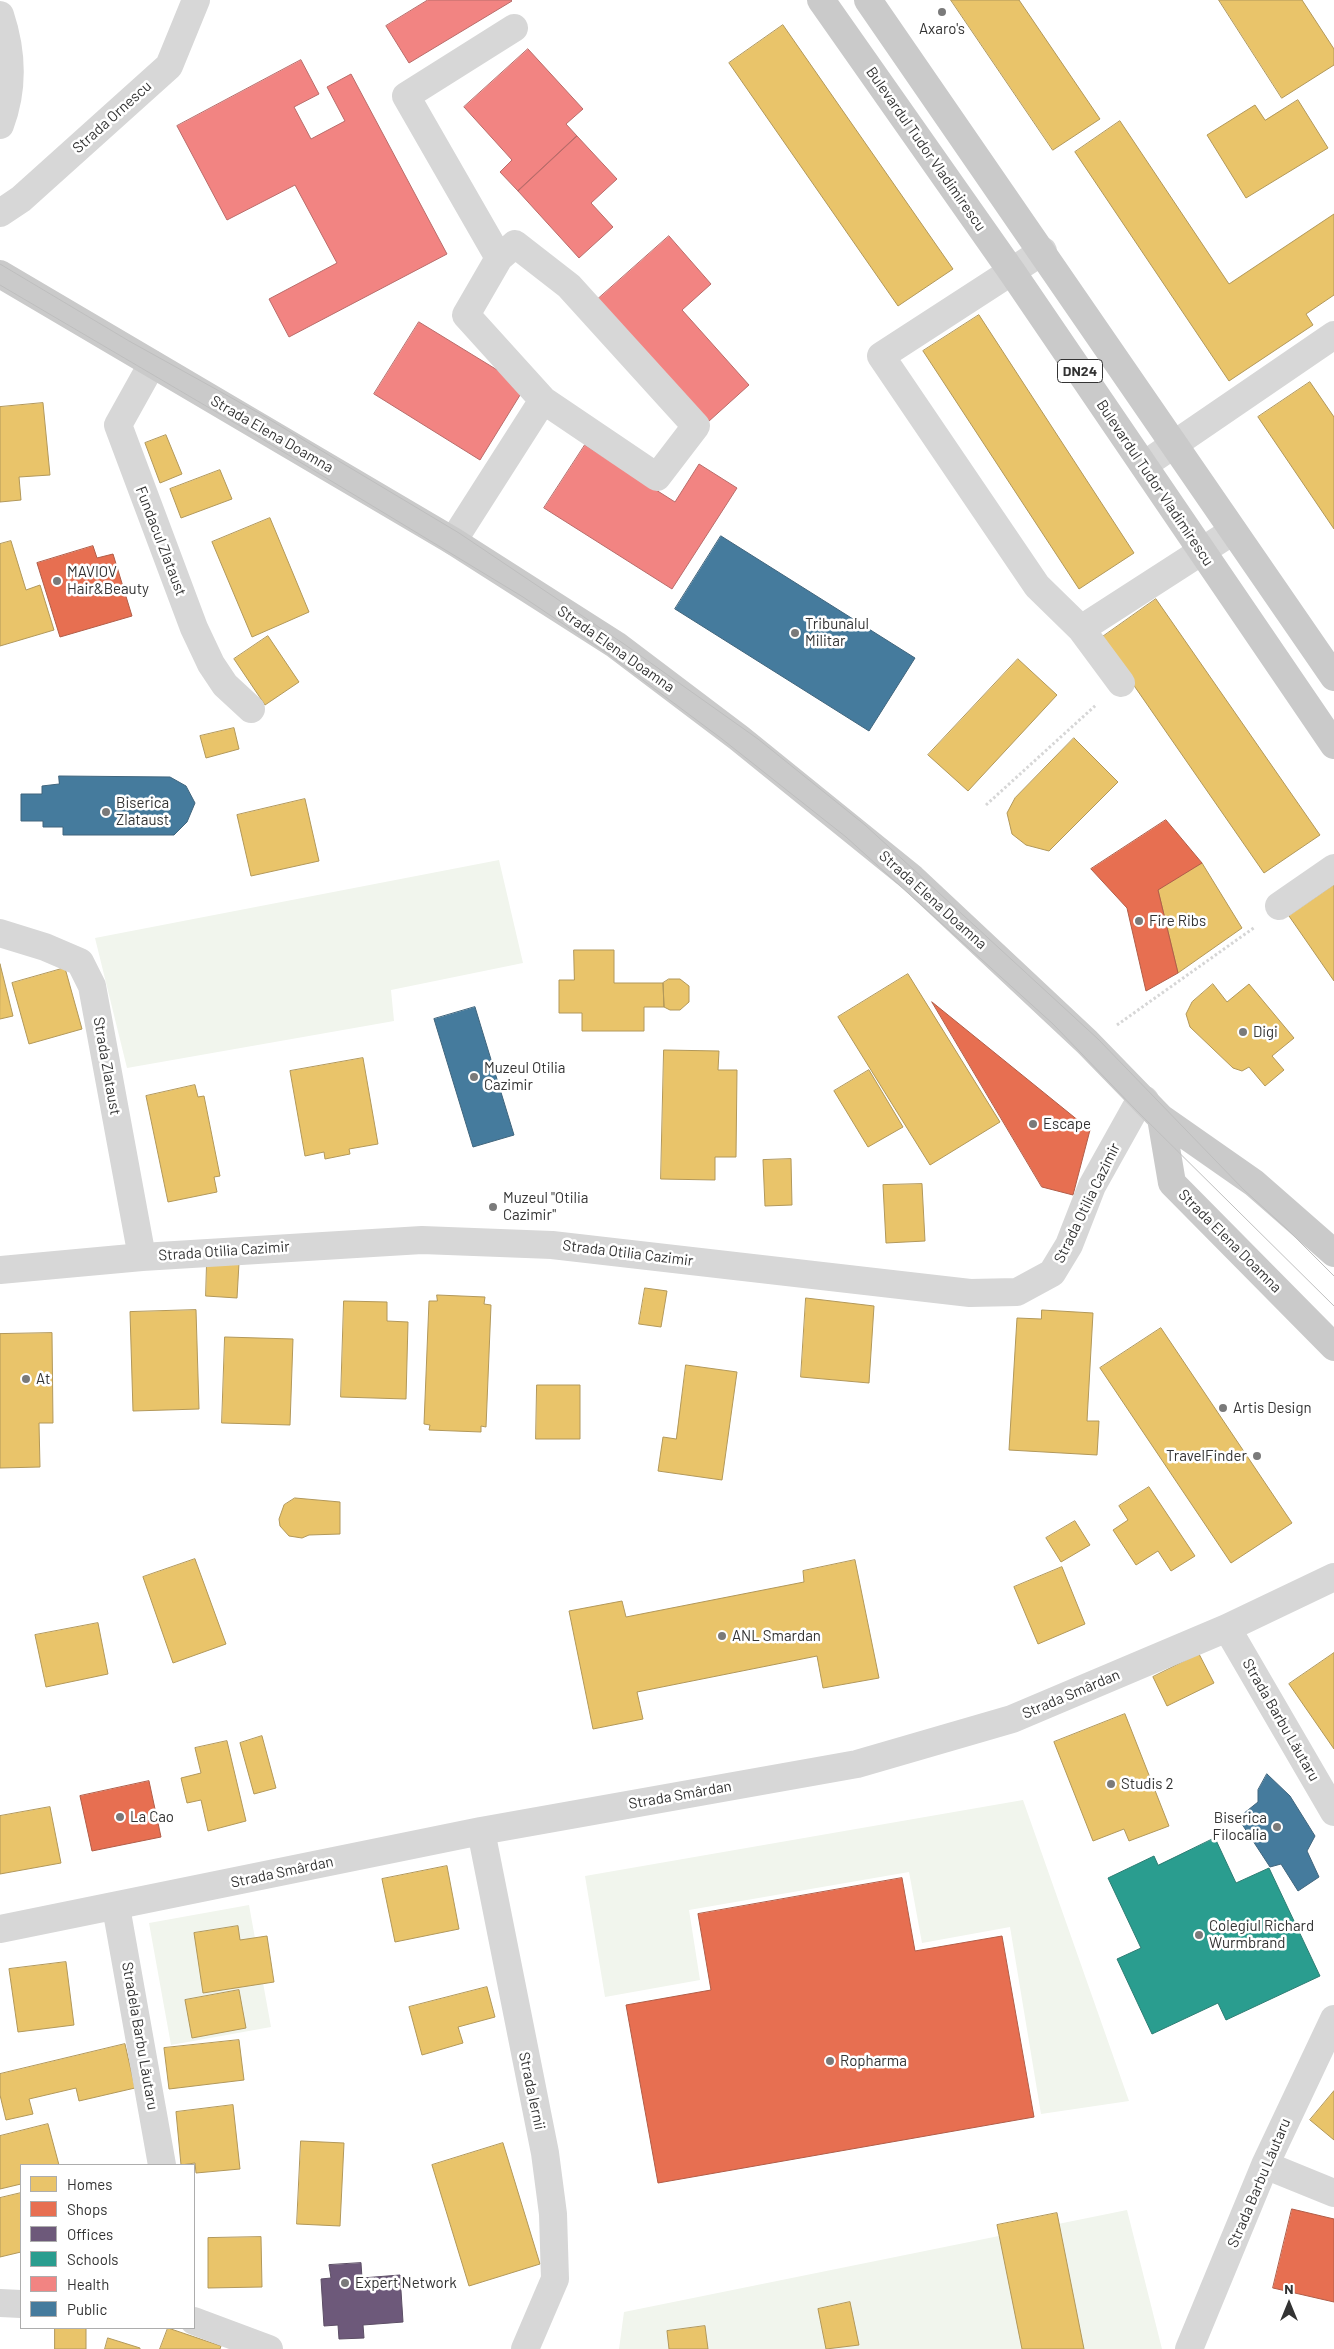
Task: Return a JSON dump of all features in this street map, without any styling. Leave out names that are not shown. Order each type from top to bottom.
[{"type":"main road","name":"Bulevardul Tudor Vladimirescu","points":[[821,0],[1012,272],[1334,745]]},
{"type":"main road","name":"DN24","points":[[868,0],[1043,251],[1334,677]]},
{"type":"main road","name":"Strada Elena Doamna","points":[[0,274],[453,541],[616,645],[739,738],[912,878],[1086,1042],[1153,1109],[1254,1183],[1334,1252]]},
{"type":"main road","name":"Strada Elena Doamna","points":[[1153,1109],[1172,1183],[1334,1347]]},
{"type":"street","name":"Strada Ornescu","points":[[0,213],[21,199],[169,66],[196,0]]},
{"type":"street","points":[[0,15],[8,37],[11,80],[0,125]]},
{"type":"street","points":[[499,258],[406,96],[514,28]]},
{"type":"street","points":[[516,244],[569,286],[696,426],[657,477],[543,400],[466,315],[499,258],[516,244]]},
{"type":"street","points":[[1043,251],[881,356],[1037,586],[1081,629],[1120,683]]},
{"type":"street","points":[[1144,466],[1174,443],[1334,335]]},
{"type":"street","name":"Fundacul Zlataust","points":[[152,364],[118,425],[194,628],[210,664],[225,685],[252,709]]},
{"type":"street","points":[[453,541],[543,400]]},
{"type":"street","points":[[1081,629],[1233,531]]},
{"type":"street","points":[[1279,906],[1334,868]]},
{"type":"street","name":"Strada Zlataust","points":[[0,933],[45,947],[80,962],[92,986],[142,1257]]},
{"type":"street","name":"Strada Otilia Cazimir","points":[[0,1270],[142,1257],[422,1240],[542,1244],[970,1293],[1017,1292],[1052,1273],[1069,1245],[1096,1179],[1135,1110],[1153,1109]]},
{"type":"street","name":"Strada Smârdan","points":[[0,1929],[116,1907],[481,1830],[857,1764],[1012,1719],[1227,1628],[1334,1577]]},
{"type":"street","name":"Strada Barbu Lăutaru","points":[[1227,1628],[1334,1812]]},
{"type":"street","name":"Strada Iernii","points":[[481,1830],[545,2153],[553,2214],[555,2279],[525,2349]]},
{"type":"street","name":"Stradela Barbu Lăutaru","points":[[116,1907],[162,2164]]},
{"type":"street","name":"Strada Barbu Lăutaru","points":[[1189,2349],[1265,2165],[1334,2019]]},
{"type":"street","points":[[1265,2165],[1334,2193]]},
{"type":"street","points":[[0,2303],[20,2304]]},
{"type":"street","points":[[195,2321],[269,2349]]},
{"type":"path","points":[[986,805],[1120,683]]},
{"type":"path","points":[[1086,1042],[1098,1039],[1248,933],[1279,906]]},
{"type":"shaded area","points":[[499,860],[523,963],[391,990],[394,1021],[127,1068],[95,938]]},
{"type":"shaded area","points":[[1023,1800],[1129,2101],[1041,2114],[1010,1927],[922,1943],[909,1872],[689,1910],[700,1980],[605,1997],[585,1876]]},
{"type":"shaded area","points":[[249,1905],[271,2027],[171,2045],[149,1923]]},
{"type":"shaded area","points":[[1127,2210],[1162,2349],[619,2349],[624,2312]]},
{"type":"building: Homes","points":[[951,0],[1019,0],[1100,119],[1053,150]]},
{"type":"building: Homes","points":[[1219,0],[1302,0],[1334,49],[1334,65],[1282,98]]},
{"type":"building: Homes","points":[[783,25],[953,269],[898,306],[729,63]]},
{"type":"building: Homes","points":[[1298,100],[1328,148],[1246,198],[1207,135],[1255,105],[1265,120]]},
{"type":"building: Homes","points":[[1120,121],[1229,284],[1334,214],[1334,295],[1306,314],[1313,325],[1229,381],[1075,152]]},
{"type":"building: Homes","points":[[979,315],[1134,553],[1079,589],[923,351]]},
{"type":"building: Homes","points":[[1310,382],[1334,417],[1334,529],[1258,417]]},
{"type":"building: Homes","points":[[43,403],[50,475],[19,477],[21,500],[0,502],[0,407]]},
{"type":"building: Homes","points":[[166,435],[182,474],[160,483],[145,443]]},
{"type":"building: Homes","points":[[220,470],[232,499],[181,518],[170,489]]},
{"type":"building: Homes","points":[[270,518],[309,612],[252,637],[212,542]]},
{"type":"building: Homes","points":[[11,541],[26,590],[40,585],[54,630],[0,646],[0,544]]},
{"type":"building: Homes","points":[[1156,599],[1320,835],[1264,873],[1101,638]]},
{"type":"building: Homes","points":[[268,636],[299,682],[265,705],[234,659]]},
{"type":"building: Homes","points":[[1018,659],[1057,695],[968,791],[928,755]]},
{"type":"building: Homes","points":[[234,728],[239,749],[206,758],[200,736]]},
{"type":"building: Homes","points":[[1074,738],[1118,782],[1049,851],[1026,845],[1012,834],[1007,813],[1015,798]]},
{"type":"building: Homes","points":[[305,799],[319,861],[251,876],[237,815]]},
{"type":"building: Homes","points":[[1202,863],[1242,928],[1178,973],[1158,890]]},
{"type":"building: Homes","points":[[1334,885],[1334,981],[1289,916]]},
{"type":"building: Homes","points":[[574,950],[614,950],[614,983],[663,983],[664,1007],[644,1007],[644,1031],[582,1031],[582,1013],[559,1013],[559,980],[574,980]]},
{"type":"building: Homes","points":[[0,964],[13,1016],[0,1019]]},
{"type":"building: Homes","points":[[65,968],[82,1029],[29,1044],[12,983]]},
{"type":"building: Homes","points":[[908,974],[1000,1122],[930,1165],[838,1017]]},
{"type":"building: Homes","points":[[669,979],[680,979],[689,986],[689,1002],[680,1010],[670,1010],[664,1007],[663,983]]},
{"type":"building: Homes","name":"Digi","points":[[1213,984],[1227,1002],[1249,984],[1294,1038],[1272,1056],[1284,1070],[1265,1086],[1249,1067],[1242,1071],[1233,1068],[1190,1027],[1186,1014],[1192,1002]]},
{"type":"building: Homes","points":[[664,1050],[719,1051],[718,1070],[737,1070],[736,1157],[715,1157],[715,1180],[661,1179]]},
{"type":"building: Homes","points":[[363,1058],[378,1144],[349,1149],[350,1154],[325,1159],[324,1152],[305,1156],[290,1071]]},
{"type":"building: Homes","points":[[869,1070],[903,1127],[868,1147],[834,1091]]},
{"type":"building: Homes","points":[[195,1085],[198,1097],[204,1096],[220,1176],[214,1177],[217,1192],[168,1202],[146,1096]]},
{"type":"building: Homes","points":[[791,1159],[792,1205],[765,1206],[763,1160]]},
{"type":"building: Homes","points":[[922,1184],[925,1241],[886,1243],[883,1185]]},
{"type":"building: Homes","points":[[207,1262],[239,1263],[237,1298],[206,1296]]},
{"type":"building: Homes","points":[[645,1288],[667,1291],[661,1327],[639,1324]]},
{"type":"building: Homes","points":[[437,1295],[485,1297],[484,1304],[491,1305],[486,1427],[481,1426],[481,1432],[429,1430],[430,1425],[424,1424],[429,1301],[437,1301]]},
{"type":"building: Homes","points":[[806,1298],[874,1306],[869,1383],[801,1377]]},
{"type":"building: Homes","points":[[344,1301],[387,1302],[387,1321],[408,1322],[406,1399],[341,1397]]},
{"type":"building: Homes","points":[[196,1310],[199,1409],[133,1411],[130,1312]]},
{"type":"building: Homes","points":[[1042,1310],[1093,1313],[1087,1421],[1099,1421],[1097,1455],[1009,1450],[1017,1318],[1041,1319]]},
{"type":"building: Homes","points":[[1161,1328],[1292,1523],[1231,1563],[1100,1368]]},
{"type":"building: Homes","name":"At","points":[[52,1333],[53,1423],[39,1423],[40,1467],[0,1468],[0,1334]]},
{"type":"building: Homes","points":[[225,1337],[293,1339],[290,1425],[222,1423]]},
{"type":"building: Homes","points":[[686,1365],[737,1372],[722,1480],[658,1471],[663,1437],[676,1439]]},
{"type":"building: Homes","points":[[537,1385],[580,1385],[580,1439],[536,1439]]},
{"type":"building: Homes","points":[[1149,1487],[1195,1556],[1171,1571],[1158,1551],[1136,1565],[1113,1530],[1128,1520],[1119,1506]]},
{"type":"building: Homes","points":[[295,1498],[340,1502],[340,1534],[309,1535],[302,1538],[289,1536],[280,1526],[279,1519],[284,1505]]},
{"type":"building: Homes","points":[[1075,1521],[1090,1545],[1061,1562],[1046,1538]]},
{"type":"building: Homes","points":[[195,1559],[226,1644],[173,1663],[143,1577]]},
{"type":"building: Homes","name":"ANL Smardan","points":[[855,1560],[879,1678],[823,1688],[817,1656],[637,1692],[643,1719],[593,1729],[569,1611],[622,1601],[626,1617],[804,1582],[803,1571]]},
{"type":"building: Homes","points":[[1062,1567],[1085,1624],[1038,1644],[1014,1587]]},
{"type":"building: Homes","points":[[98,1623],[108,1674],[46,1687],[35,1635]]},
{"type":"building: Homes","points":[[1334,1653],[1334,1749],[1289,1684]]},
{"type":"building: Homes","points":[[1199,1654],[1214,1683],[1167,1706],[1153,1677]]},
{"type":"building: Homes","name":"Studis 2","points":[[1125,1714],[1169,1826],[1129,1841],[1124,1829],[1093,1841],[1054,1742]]},
{"type":"building: Homes","points":[[262,1736],[276,1788],[254,1794],[240,1743]]},
{"type":"building: Homes","points":[[227,1741],[246,1821],[208,1831],[201,1800],[187,1803],[181,1778],[201,1773],[195,1748]]},
{"type":"building: Homes","points":[[50,1807],[61,1863],[0,1874],[0,1816]]},
{"type":"building: Homes","points":[[447,1866],[459,1929],[395,1942],[382,1879]]},
{"type":"building: Homes","points":[[238,1926],[240,1940],[267,1936],[274,1982],[203,1993],[194,1933]]},
{"type":"building: Homes","points":[[66,1962],[74,2025],[18,2032],[9,1969]]},
{"type":"building: Homes","points":[[487,1987],[495,2017],[458,2027],[463,2043],[422,2055],[409,2007]]},
{"type":"building: Homes","points":[[239,1990],[246,2028],[192,2038],[185,2000]]},
{"type":"building: Homes","points":[[239,2040],[244,2080],[169,2089],[164,2048]]},
{"type":"building: Homes","points":[[125,2044],[135,2088],[79,2101],[76,2088],[29,2099],[33,2114],[6,2120],[0,2095],[0,2074]]},
{"type":"building: Homes","points":[[1334,2091],[1334,2140],[1310,2120]]},
{"type":"building: Homes","points":[[233,2105],[240,2169],[196,2173],[195,2163],[181,2164],[176,2112]]},
{"type":"building: Homes","points":[[48,2124],[59,2164],[20,2164],[20,2184],[0,2189],[0,2136]]},
{"type":"building: Homes","points":[[301,2141],[344,2143],[340,2226],[297,2224]]},
{"type":"building: Homes","points":[[503,2143],[540,2264],[469,2286],[432,2165]]},
{"type":"building: Homes","points":[[20,2193],[20,2252],[0,2257],[0,2198]]},
{"type":"building: Homes","points":[[1057,2213],[1084,2349],[1022,2349],[997,2225]]},
{"type":"building: Homes","points":[[261,2237],[262,2287],[208,2288],[208,2238]]},
{"type":"building: Homes","points":[[850,2302],[859,2345],[826,2349],[818,2309]]},
{"type":"building: Homes","points":[[705,2326],[708,2349],[669,2349],[667,2331]]},
{"type":"building: Homes","points":[[55,2329],[86,2329],[86,2349],[55,2349]]},
{"type":"building: Homes","points":[[168,2329],[221,2346],[220,2349],[160,2349]]},
{"type":"building: Homes","points":[[108,2338],[140,2348],[140,2349],[105,2349]]},
{"type":"building: Shops","points":[[93,546],[97,558],[113,554],[132,616],[60,637],[37,563]]},
{"type":"building: Shops","points":[[1166,820],[1202,863],[1158,890],[1178,973],[1146,991],[1127,908],[1091,869]]},
{"type":"building: Shops","points":[[932,1002],[1090,1130],[1073,1195],[1042,1187]]},
{"type":"building: Shops","name":"La Cao","points":[[149,1781],[161,1837],[92,1851],[80,1796]]},
{"type":"building: Shops","name":"Ropharma","points":[[902,1878],[915,1951],[1002,1936],[1034,2117],[658,2183],[626,2005],[711,1990],[698,1914]]},
{"type":"building: Shops","points":[[1292,2209],[1334,2219],[1334,2302],[1273,2288]]},
{"type":"building: Offices","points":[[361,2263],[362,2278],[400,2275],[403,2322],[363,2325],[364,2338],[339,2339],[338,2325],[324,2326],[321,2279],[331,2278],[329,2265]]},
{"type":"building: Schools","points":[[1215,1838],[1236,1883],[1269,1868],[1320,1976],[1226,2020],[1218,2003],[1152,2034],[1117,1959],[1141,1948],[1108,1878],[1154,1856],[1158,1865]]},
{"type":"building: Health","points":[[428,0],[512,1],[409,63],[386,26]]},
{"type":"building: Health","points":[[528,49],[583,109],[566,124],[577,136],[518,191],[500,172],[512,160],[464,107]]},
{"type":"building: Health","points":[[301,60],[319,94],[294,107],[311,139],[345,121],[327,87],[351,74],[447,254],[289,337],[269,299],[337,263],[295,185],[227,220],[177,126]]},
{"type":"building: Health","points":[[577,136],[617,179],[591,203],[613,227],[579,258],[518,191]]},
{"type":"building: Health","points":[[669,236],[711,284],[682,310],[749,385],[708,422],[598,299]]},
{"type":"building: Health","points":[[419,322],[525,387],[480,460],[374,394]]},
{"type":"building: Health","points":[[585,445],[675,502],[699,464],[737,488],[672,589],[544,508]]},
{"type":"building: Public","name":"Tribunalul Militar","points":[[721,536],[915,658],[869,731],[675,609]]},
{"type":"building: Public","name":"Biserica Zlataust","points":[[59,776],[170,777],[186,786],[195,803],[187,822],[174,835],[63,835],[63,827],[43,827],[43,821],[21,821],[21,794],[42,794],[42,786],[59,784]]},
{"type":"building: Public","name":"Muzeul Otilia Cazimir","points":[[475,1007],[514,1135],[473,1147],[434,1019]]},
{"type":"building: Public","name":"Biserica Filocalia","points":[[1267,1774],[1290,1796],[1315,1836],[1307,1851],[1319,1877],[1298,1891],[1281,1864],[1270,1867],[1238,1818],[1258,1802],[1258,1790]]},
{"type":"tram line","points":[[0,264],[129,341],[257,412],[459,533],[624,644],[758,739],[865,825],[1098,1039],[1244,1190],[1287,1229],[1334,1276]]},
{"type":"tram line","points":[[0,285],[252,433],[523,597],[608,654],[722,739],[846,837],[1053,1024],[1135,1109],[1334,1306]]},
{"type":"place","name":"Axaro's","points":[[942,12]]},
{"type":"place","name":"MAVIOV Hair&Beauty","points":[[57,581]]},
{"type":"place","name":"Tribunalul Militar","points":[[795,633]]},
{"type":"place","name":"Biserica Zlataust","points":[[106,812]]},
{"type":"place","name":"Fire Ribs","points":[[1139,921]]},
{"type":"place","name":"Digi","points":[[1243,1032]]},
{"type":"place","name":"Muzeul Otilia Cazimir","points":[[474,1077]]},
{"type":"place","name":"Escape","points":[[1033,1124]]},
{"type":"place","name":"Muzeul \"Otilia Cazimir\"","points":[[493,1207]]},
{"type":"place","name":"At","points":[[26,1379]]},
{"type":"place","name":"Artis Design","points":[[1223,1408]]},
{"type":"place","name":"TravelFinder","points":[[1257,1456]]},
{"type":"place","name":"ANL Smardan","points":[[722,1636]]},
{"type":"place","name":"Studis 2","points":[[1111,1784]]},
{"type":"place","name":"La Cao","points":[[120,1817]]},
{"type":"place","name":"Biserica Filocalia","points":[[1277,1827]]},
{"type":"place","name":"Colegiul Richard Wurmbrand","points":[[1199,1935]]},
{"type":"place","name":"Ropharma","points":[[830,2061]]},
{"type":"place","name":"Expert Network","points":[[345,2283]]}]
